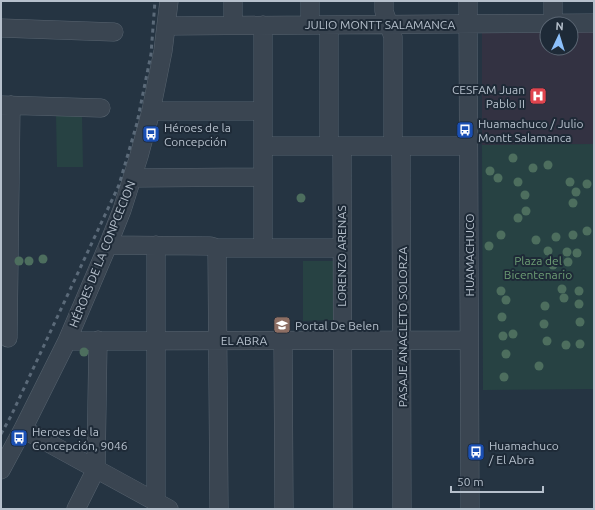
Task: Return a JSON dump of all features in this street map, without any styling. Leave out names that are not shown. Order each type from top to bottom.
[{"type":"street","name":"HÉROES DE LA CONPCECION","points":[[23,429],[67,341],[108,245],[133,178],[160,71],[167,26],[169,1]]},
{"type":"street","points":[[233,1],[234,25]]},
{"type":"street","points":[[310,1],[310,25]]},
{"type":"street","name":"PASAJE ANACLETO SOLORZA","points":[[384,1],[384,10],[393,37],[397,146],[402,340],[402,509]]},
{"type":"street","name":"HUAMACHUCO","points":[[468,1],[470,509]]},
{"type":"street","points":[[553,1],[553,16]]},
{"type":"street","name":"JULIO MONTT SALAMANCA","points":[[167,26],[539,23]]},
{"type":"street","name":"JULIO MONTT SALAMANCA","points":[[579,23],[594,23]]},
{"type":"street","points":[[263,25],[263,248]]},
{"type":"street","name":"LORENZO ARENAS","points":[[329,25],[341,248],[342,509]]},
{"type":"street","points":[[1,28],[114,32]]},
{"type":"street","points":[[8,338],[5,261],[6,105],[101,108]]},
{"type":"street","points":[[151,110],[263,111]]},
{"type":"street","points":[[263,146],[468,146]]},
{"type":"street","points":[[133,178],[263,177]]},
{"type":"street","points":[[108,245],[210,246],[217,248],[341,248]]},
{"type":"street","points":[[156,245],[156,340],[165,507]]},
{"type":"street","points":[[217,248],[219,509]]},
{"type":"street","points":[[76,509],[96,469],[98,340]]},
{"type":"street","points":[[283,340],[284,509]]},
{"type":"street","name":"EL ABRA","points":[[67,341],[469,340]]},
{"type":"street","points":[[1,470],[23,429],[165,507]]},
{"type":"shaded area","name":"CESFAM Juan Pablo II","points":[[482,30],[539,30],[539,56],[579,56],[579,30],[594,30],[594,144],[482,145]]},
{"type":"green space","points":[[82,115],[83,167],[57,167],[56,116]]},
{"type":"green space","name":"Plaza del Bicentenario","points":[[594,144],[594,389],[483,390],[482,145]]},
{"type":"green space","points":[[303,261],[334,261],[334,320],[303,321]]},
{"type":"railway","points":[[1,434],[11,416],[119,185],[137,123],[151,54],[155,1]]},
{"type":"place","name":"CESFAM Juan Pablo II","points":[[538,96]]},
{"type":"place","name":"Huamachuco / Julio Montt Salamanca","points":[[465,130]]},
{"type":"place","name":"Héroes de la Concepción","points":[[151,134]]},
{"type":"place","name":"Portal De Belen","points":[[282,325]]},
{"type":"place","name":"Heroes de la Concepción, 9046","points":[[19,438]]},
{"type":"place","name":"Huamachuco / El Abra","points":[[476,452]]}]
